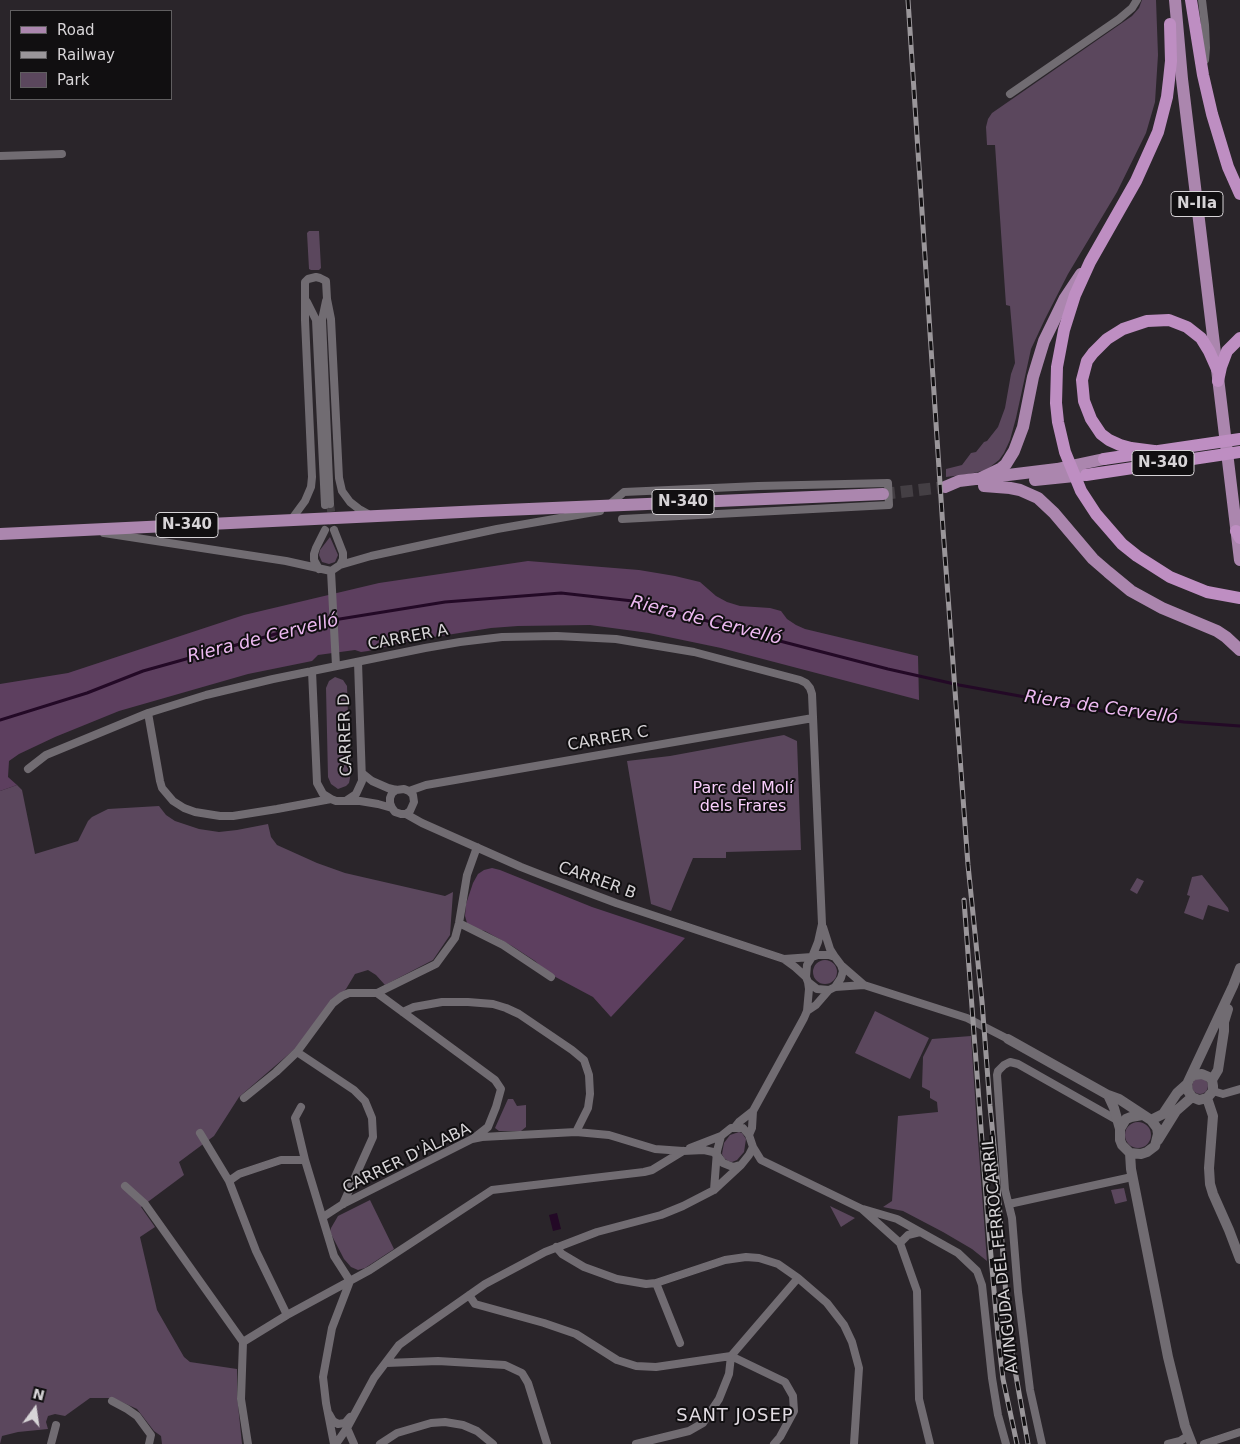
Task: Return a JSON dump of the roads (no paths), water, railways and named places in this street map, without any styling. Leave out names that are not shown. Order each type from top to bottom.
[{"type":"highway","points":[[1191,0],[1204,75],[1219,141],[1240,194]]},
{"type":"highway","points":[[1170,24],[1169,80],[1167,98],[1158,132],[1136,181],[1090,262],[1075,295],[1064,330],[1057,367],[1056,403],[1058,422],[1065,452],[1081,491],[1108,530],[1122,544],[1153,567],[1189,586],[1207,592],[1240,598]]},
{"type":"highway","points":[[1154,452],[1120,445],[1102,434],[1091,419],[1083,396],[1082,380],[1087,361],[1093,353],[1114,334],[1129,327],[1147,321],[1169,320],[1187,327],[1201,338],[1209,351],[1217,375]]},
{"type":"highway","points":[[1217,375],[1227,350],[1240,338]]},
{"type":"highway","name":"N-340","points":[[1104,459],[1240,439]]},
{"type":"highway","name":"N-340","points":[[1086,475],[1240,452]]},
{"type":"main road","name":"N-IIa","points":[[1168,0],[1170,24],[1182,79]]},
{"type":"main road","name":"N-IIa","points":[[1175,0],[1182,79],[1240,560]]},
{"type":"main road","points":[[982,482],[1006,464],[1014,451],[1023,427],[1033,377],[1044,341],[1065,298],[1090,262]]},
{"type":"main road","name":"N-340","points":[[982,482],[1104,459]]},
{"type":"main road","name":"N-340","points":[[982,482],[1086,475]]},
{"type":"main road","points":[[982,482],[1020,490],[1038,498],[1054,513],[1093,559],[1131,591],[1162,608],[1217,631],[1240,650]]},
{"type":"main road","name":"N-340","points":[[0,534],[883,494]]},
{"type":"street","points":[[1010,94],[1119,19],[1132,8],[1137,0]]},
{"type":"street","points":[[1202,0],[1206,48],[1204,75]]},
{"type":"street","points":[[0,156],[62,154]]},
{"type":"street","points":[[290,520],[305,501],[309,493],[312,477],[305,282],[316,277],[326,281],[331,319],[339,478],[342,491],[350,502],[372,516]]},
{"type":"street","points":[[306,300],[316,320],[328,505],[322,320],[327,299]]},
{"type":"street","points":[[608,506],[624,492],[888,483],[889,506],[622,519]]},
{"type":"street","points":[[84,530],[286,561],[331,571],[340,565],[371,556],[497,529],[638,504]]},
{"type":"street","points":[[319,569],[314,560],[314,554],[324,530]]},
{"type":"street","points":[[334,530],[343,553],[340,565]]},
{"type":"street","points":[[331,571],[336,666]]},
{"type":"street","name":"CARRER A","points":[[28,769],[46,755],[148,713],[206,695],[312,671],[460,642],[502,638],[587,637],[645,643],[694,652],[790,677],[806,683],[812,694],[813,718]]},
{"type":"street","name":"CARRER D","points":[[347,800],[353,797],[362,781],[358,662]]},
{"type":"street","name":"CARRER D","points":[[312,671],[317,783],[323,794],[331,799]]},
{"type":"street","name":"CARRER B","points":[[148,713],[162,788],[173,801],[184,808],[208,815],[233,816],[331,799],[336,801],[360,801],[392,808],[395,812],[406,814],[521,867],[616,903],[784,959],[795,966],[808,979]]},
{"type":"street","points":[[813,718],[822,924],[826,939],[841,965],[864,985],[967,1018],[1108,1095],[1119,1099],[1147,1117],[1157,1128],[1157,1140]]},
{"type":"street","name":"CARRER C","points":[[409,790],[426,785],[813,718]]},
{"type":"street","points":[[362,773],[380,785],[396,790],[409,790],[414,802],[410,811],[406,814]]},
{"type":"street","points":[[392,808],[390,798],[396,790]]},
{"type":"street","points":[[244,1098],[297,1052],[334,1003],[342,996],[349,993],[377,994],[436,964],[455,938],[467,875],[477,847]]},
{"type":"street","points":[[459,923],[504,945],[551,977]]},
{"type":"street","points":[[736,1127],[739,1122],[753,1111],[807,1011],[809,998],[807,965],[818,942],[822,924]]},
{"type":"street","points":[[812,957],[824,954],[835,957]]},
{"type":"street","name":"CARRER B","points":[[784,959],[812,957]]},
{"type":"street","points":[[807,1011],[816,1005],[841,978],[841,965]]},
{"type":"street","points":[[1233,986],[1224,1022],[1218,1070],[1211,1090],[1199,1100],[1192,1097],[1188,1091],[1189,1080],[1240,968]]},
{"type":"street","points":[[808,979],[817,989],[864,985]]},
{"type":"street","points":[[377,994],[495,1080],[501,1089],[488,1127],[472,1139]]},
{"type":"street","points":[[403,1012],[414,1007],[442,1002],[493,1004],[519,1014],[572,1050],[584,1060],[590,1075],[588,1108],[576,1132]]},
{"type":"street","points":[[297,1052],[354,1090],[365,1102],[372,1118],[373,1136],[344,1204]]},
{"type":"street","name":"AVINGUDA DEL FERROCARRIL","points":[[1042,1444],[1030,1390],[1018,1292],[1012,1218],[1005,1190],[997,1075],[1000,1068],[1010,1062],[1018,1064],[1119,1124]]},
{"type":"street","points":[[1119,1124],[1131,1117],[1163,1114],[1194,1075],[1206,1075],[1211,1090],[1213,1116],[1209,1168],[1210,1184],[1240,1259]]},
{"type":"street","points":[[1211,1090],[1223,1094],[1240,1089]]},
{"type":"street","points":[[1108,1095],[1119,1124],[1120,1140],[1125,1149],[1130,1153],[1140,1154],[1151,1150],[1176,1111],[1192,1097]]},
{"type":"street","points":[[301,1107],[295,1118],[305,1160],[334,1256],[350,1281]]},
{"type":"street","points":[[749,1135],[752,1128],[753,1111]]},
{"type":"street","points":[[488,1127],[493,1137]]},
{"type":"street","points":[[243,1342],[287,1315],[370,1270],[492,1190],[652,1170],[683,1151],[721,1136],[731,1128],[743,1128],[749,1135],[752,1147],[761,1160],[862,1208],[900,1243],[917,1291],[920,1399],[930,1444]]},
{"type":"street","name":"CARRER D'ÀLABA","points":[[323,1218],[344,1204],[472,1139],[576,1132],[609,1135],[655,1149],[662,1153],[670,1154],[704,1150]]},
{"type":"street","points":[[200,1133],[229,1181],[256,1251],[287,1315]]},
{"type":"street","points":[[714,1190],[717,1155],[721,1136]]},
{"type":"street","points":[[335,1444],[347,1428],[374,1378],[399,1345],[418,1331],[469,1295],[518,1266],[556,1247],[597,1232],[660,1215],[714,1190],[750,1155],[752,1147]]},
{"type":"street","points":[[652,1170],[657,1162],[655,1149]]},
{"type":"street","points":[[704,1150],[713,1152],[723,1163],[733,1167],[742,1163],[761,1160]]},
{"type":"street","points":[[704,1150],[710,1156],[716,1169]]},
{"type":"street","points":[[1130,1153],[1132,1176],[1168,1357],[1187,1441],[1168,1444]]},
{"type":"street","points":[[229,1181],[239,1174],[281,1160],[305,1160]]},
{"type":"street","points":[[1009,1204],[1132,1176]]},
{"type":"street","points":[[125,1186],[145,1204],[243,1342],[241,1399],[248,1444]]},
{"type":"street","name":"AVINGUDA DEL FERROCARRIL","points":[[862,1208],[897,1218],[958,1253],[978,1271],[982,1285],[992,1378],[998,1415],[1006,1444]]},
{"type":"street","points":[[900,1243],[908,1235],[920,1232]]},
{"type":"street","points":[[556,1247],[572,1261],[600,1274],[633,1282],[656,1283],[725,1260],[746,1257],[759,1258],[778,1264],[828,1302],[844,1325],[852,1342],[859,1368],[854,1444]]},
{"type":"street","points":[[636,1444],[689,1431],[703,1424],[719,1400],[729,1374],[731,1356],[798,1278]]},
{"type":"street","points":[[335,1444],[327,1410],[323,1376],[332,1328],[350,1281]]},
{"type":"street","points":[[656,1283],[680,1343]]},
{"type":"street","points":[[469,1295],[475,1304],[576,1334],[617,1360],[636,1366],[656,1367],[731,1356],[785,1382],[793,1396],[794,1411],[780,1437],[774,1444]]},
{"type":"street","points":[[386,1363],[438,1361],[505,1365],[522,1373],[528,1383],[546,1444]]},
{"type":"street","points":[[112,1401],[128,1408],[137,1416],[151,1435],[149,1444]]},
{"type":"street","points":[[327,1410],[333,1421],[338,1424],[345,1423],[355,1412]]},
{"type":"street","points":[[354,1443],[353,1425],[355,1412]]},
{"type":"street","points":[[380,1444],[397,1433],[431,1423],[445,1422],[463,1425],[477,1431],[493,1444]]},
{"type":"street","points":[[51,1444],[56,1425]]},
{"type":"street","points":[[347,1428],[354,1443]]},
{"type":"street","points":[[1204,1444],[1240,1432]]},
{"type":"waterway","name":"Riera de Cervelló","points":[[0,720],[87,693],[143,671],[315,623],[445,602],[561,593],[642,602],[745,632],[888,669],[959,685],[1108,712],[1184,722],[1240,726]]},
{"type":"tunnel","points":[[883,494],[945,487]]},
{"type":"tunnel","points":[[330,504],[334,530]]},
{"type":"railway","points":[[908,0],[943,529],[968,865],[982,1002],[1009,1336],[1028,1444]]},
{"type":"railway","points":[[964,900],[998,1336],[1003,1379],[1017,1444]]},
{"type":"district","name":"SANT JOSEP","points":[[735,1416]]},
{"type":"park label","name":"Parc del Molí dels Frares","points":[[743,798]]}]
